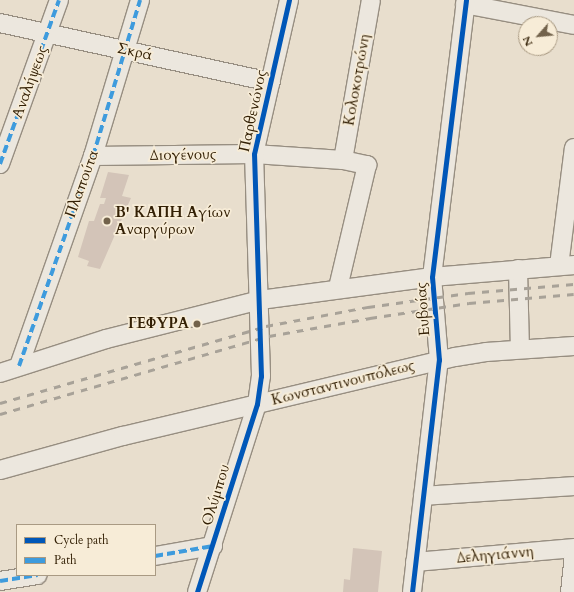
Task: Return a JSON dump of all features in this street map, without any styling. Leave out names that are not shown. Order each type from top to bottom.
[{"type":"street","name":"Αναλήψεως","points":[[1,160],[59,0]]},
{"type":"street","name":"Πλαπούτα","points":[[19,366],[93,156],[140,0]]},
{"type":"street","name":"Παρθενώνος","points":[[257,404],[261,376],[260,300],[254,154],[289,0]]},
{"type":"street","name":"Κολοκοτρώνη","points":[[343,160],[371,0]]},
{"type":"street","points":[[466,2],[574,25]]},
{"type":"street","name":"Ευβοίας","points":[[412,592],[439,360],[432,277],[466,2]]},
{"type":"street","name":"Σκρά","points":[[0,23],[271,82]]},
{"type":"street","points":[[0,373],[106,339],[260,300],[338,288],[432,277],[567,265],[574,148]]},
{"type":"street","name":"Διογένους","points":[[93,156],[254,154],[343,160],[368,165],[338,288]]},
{"type":"street","points":[[518,269],[520,349]]},
{"type":"street","name":"Κωνσταντινουπόλεως","points":[[0,470],[123,436],[439,360],[520,349],[574,346]]},
{"type":"street","name":"Ολύμπου","points":[[197,592],[213,546],[257,404]]},
{"type":"street","points":[[423,496],[574,486]]},
{"type":"street","points":[[156,556],[213,546]]},
{"type":"street","name":"Δεληγιάννη","points":[[415,562],[574,548]]},
{"type":"street","points":[[570,592],[574,555]]},
{"type":"street","points":[[0,581],[32,576]]},
{"type":"building","name":"Β' ΚΑΠΗ Αγίων Αναργύρων","points":[[108,172],[129,175],[122,196],[131,198],[100,269],[87,266],[89,261],[78,257],[89,221],[94,221],[100,204],[104,204],[106,198],[100,198]]},
{"type":"building","points":[[353,548],[382,551],[378,592],[343,592],[344,579],[350,580]]},
{"type":"railway","points":[[0,403],[266,326],[368,307],[468,293],[574,284]]},
{"type":"railway","points":[[0,414],[269,336],[370,318],[469,303],[574,294]]},
{"type":"marked path","points":[[0,164],[59,0]]},
{"type":"marked path","points":[[19,366],[93,156],[140,0]]},
{"type":"marked path","points":[[156,556],[213,546]]},
{"type":"marked path","points":[[0,581],[32,576]]},
{"type":"cycle path","points":[[197,592],[257,404],[261,376],[254,154],[289,0]]},
{"type":"cycle path","points":[[412,592],[439,360],[432,277],[466,0]]},
{"type":"place","name":"Β' ΚΑΠΗ Αγίων Αναργύρων","points":[[107,221]]},
{"type":"place","name":"ΓΕΦΥΡΑ","points":[[197,324]]}]
